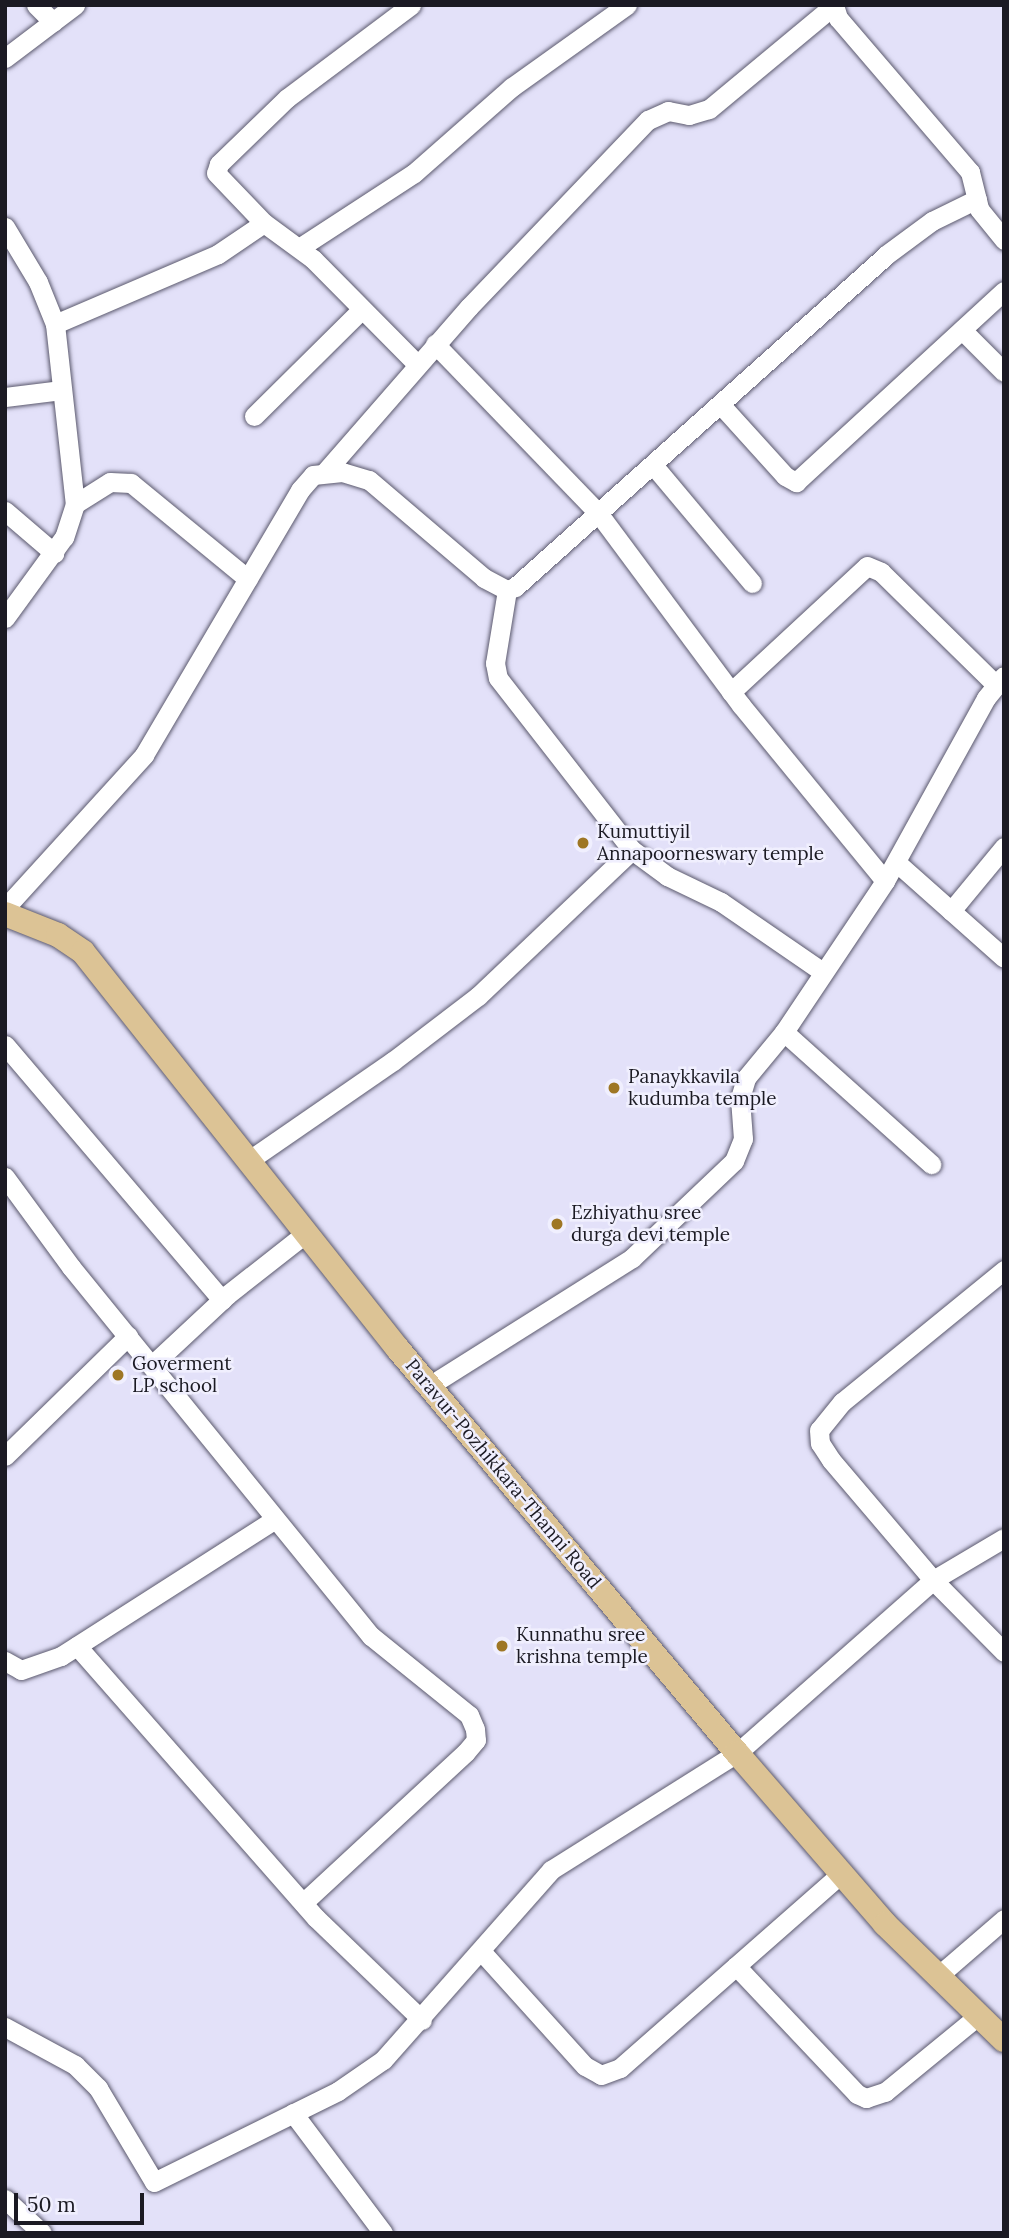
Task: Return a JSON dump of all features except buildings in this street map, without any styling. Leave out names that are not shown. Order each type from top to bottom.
[{"type":"main road","name":"Paravur-Pozhikkara-Thanni Road","points":[[5,914],[58,934],[83,952],[429,1386],[737,1753],[841,1874],[978,2016],[1001,2033]]},
{"type":"street","points":[[36,5],[53,22]]},
{"type":"street","points":[[5,58],[75,5]]},
{"type":"street","points":[[411,5],[287,98],[219,164],[219,179],[264,223],[299,248],[417,364]]},
{"type":"street","points":[[299,248],[414,173],[512,87],[628,5]]},
{"type":"street","points":[[5,908],[144,755],[306,481],[325,472],[417,364],[648,120],[668,111],[689,115],[709,109],[833,6],[838,18],[970,172],[984,220],[1004,240]]},
{"type":"street","points":[[507,590],[526,580],[905,240],[977,199]]},
{"type":"street","points":[[55,324],[218,254],[264,223]]},
{"type":"street","points":[[5,228],[38,282],[55,324],[75,504],[54,552],[5,618]]},
{"type":"street","points":[[720,404],[785,477],[796,482],[1004,291]]},
{"type":"street","points":[[254,416],[362,309]]},
{"type":"street","points":[[962,330],[1004,372]]},
{"type":"street","points":[[436,344],[599,514],[732,692],[885,881]]},
{"type":"street","points":[[5,397],[62,390]]},
{"type":"street","points":[[653,465],[752,583]]},
{"type":"street","points":[[325,472],[369,480],[484,578],[507,590]]},
{"type":"street","points":[[75,504],[110,482],[131,483],[248,579]]},
{"type":"street","points":[[5,512],[54,552]]},
{"type":"street","points":[[429,1386],[597,1283],[719,1178],[734,1161],[743,1139],[743,1083],[784,1032],[885,881],[1000,681],[881,572],[867,566],[732,692]]},
{"type":"street","points":[[507,590],[495,663],[498,678],[632,850],[667,876],[721,902],[823,972]]},
{"type":"street","points":[[951,911],[1004,847]]},
{"type":"street","points":[[248,1161],[393,1062],[478,996],[632,850]]},
{"type":"street","points":[[896,862],[1004,958]]},
{"type":"street","points":[[784,1032],[931,1164]]},
{"type":"street","points":[[5,1045],[222,1300]]},
{"type":"street","points":[[5,1177],[274,1520],[370,1636],[469,1715],[476,1741],[303,1903]]},
{"type":"street","points":[[152,1365],[222,1300],[306,1233]]},
{"type":"street","points":[[1004,1270],[842,1402],[819,1430],[820,1443],[831,1460],[933,1580],[1004,1652]]},
{"type":"street","points":[[5,1456],[128,1335]]},
{"type":"street","points":[[5,1661],[21,1670],[39,1667],[77,1646],[274,1520]]},
{"type":"street","points":[[5,2027],[75,2065],[98,2088],[154,2182],[338,2091],[383,2060],[422,2020],[561,1862],[737,1753],[933,1580],[1004,1538]]},
{"type":"street","points":[[77,1646],[303,1903],[422,2020]]},
{"type":"street","points":[[481,1951],[585,2066],[601,2075],[620,2067],[841,1874]]},
{"type":"street","points":[[938,1976],[1004,1919]]},
{"type":"street","points":[[736,1966],[857,2094],[866,2098],[885,2092],[978,2016]]},
{"type":"street","points":[[293,2113],[383,2233]]},
{"type":"street","points":[[5,2199],[42,2233]]},
{"type":"place","name":"Kumuttiyil Annapoorneswary temple","points":[[583,843]]},
{"type":"place","name":"Panaykkavila kudumba temple","points":[[614,1088]]},
{"type":"place","name":"Ezhiyathu sree durga devi temple","points":[[557,1224]]},
{"type":"place","name":"Goverment LP school","points":[[118,1375]]},
{"type":"place","name":"Kunnathu sree krishna temple","points":[[502,1646]]}]
